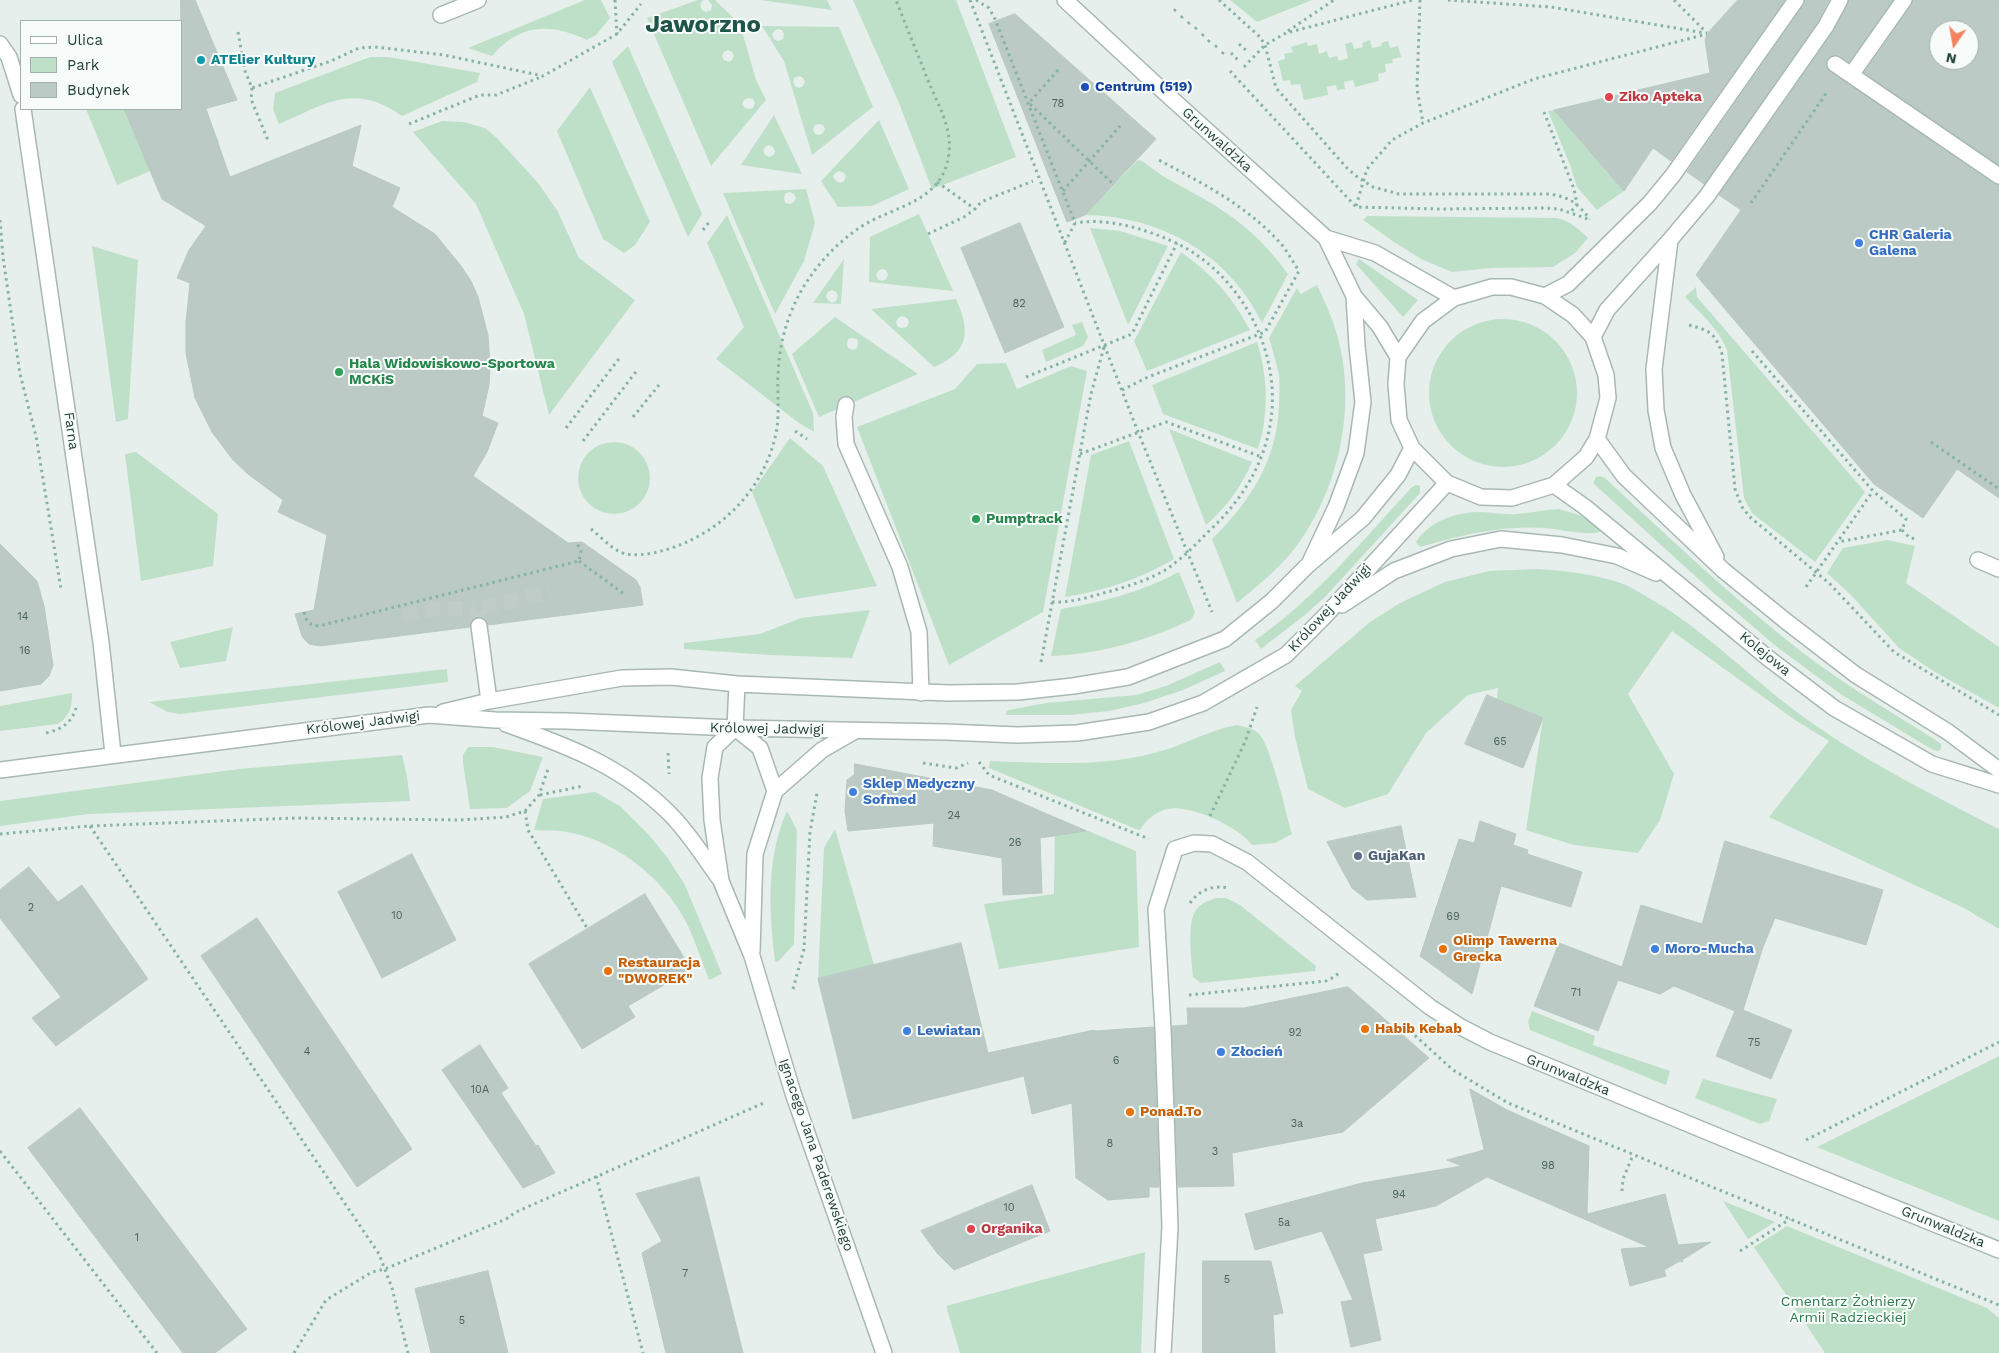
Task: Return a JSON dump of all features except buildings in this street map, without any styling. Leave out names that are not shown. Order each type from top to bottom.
[{"type":"street","points":[[441,15],[478,0]]},
{"type":"street","name":"Grunwaldzka","points":[[1065,0],[1326,238],[1354,296],[1380,327],[1398,357]]},
{"type":"street","points":[[1545,296],[1568,284],[1650,203],[1673,175],[1796,0]]},
{"type":"street","points":[[1593,337],[1606,310],[1707,196],[1826,26],[1840,0]]},
{"type":"street","points":[[1904,0],[1843,70],[1999,176]]},
{"type":"street","points":[[0,44],[9,57],[20,92]]},
{"type":"street","name":"Farna","points":[[23,110],[102,642],[114,754]]},
{"type":"street","name":"Grunwaldzka","points":[[1326,238],[1374,253],[1454,298]]},
{"type":"street","points":[[1670,240],[1657,332],[1654,369],[1656,410],[1663,448],[1682,495],[1723,570]]},
{"type":"street","points":[[1492,287],[1511,287],[1545,296],[1573,315],[1593,337],[1606,375],[1608,398],[1597,439],[1586,457],[1554,485],[1512,498],[1482,497],[1447,483],[1412,448],[1400,420],[1396,384],[1398,357],[1423,321],[1454,298],[1492,287]]},
{"type":"street","points":[[1308,565],[1336,507],[1356,453],[1363,402],[1354,296]]},
{"type":"street","points":[[846,405],[844,417],[846,444],[900,567],[919,632],[921,693]]},
{"type":"street","points":[[1597,439],[1624,476],[1723,570],[1856,675],[1948,732],[1999,770]]},
{"type":"street","points":[[430,715],[489,701],[622,678],[671,677],[737,684],[921,693],[1018,692],[1128,677],[1225,639],[1272,601],[1308,565],[1363,518],[1398,475],[1412,448]]},
{"type":"street","name":"Królowej Jadwigi","points":[[0,770],[430,715],[495,720],[735,728],[1047,734],[1077,734],[1149,722],[1203,703],[1286,655],[1324,617],[1447,483]]},
{"type":"street","name":"Kolejowa","points":[[1554,485],[1585,507],[1768,658],[1834,708],[1932,764],[1999,786]]},
{"type":"street","points":[[1324,617],[1394,571],[1452,549],[1501,539],[1562,544],[1618,556],[1678,583]]},
{"type":"street","points":[[1978,560],[1999,569]]},
{"type":"street","points":[[478,626],[489,701]]},
{"type":"street","points":[[737,684],[735,728],[760,748],[775,792],[822,750],[855,731]]},
{"type":"street","name":"Ignacego Jana Paderewskiego","points":[[495,720],[559,743],[602,762],[648,795],[670,814],[721,881],[752,956],[793,1093],[884,1353]]},
{"type":"street","name":"Ignacego Jana Paderewskiego","points":[[721,881],[712,820],[710,778],[715,748],[735,728]]},
{"type":"street","name":"Ignacego Jana Paderewskiego","points":[[752,956],[755,854],[775,792]]},
{"type":"street","name":"Grunwaldzka","points":[[1175,849],[1194,843],[1212,844],[1246,862],[1430,1007],[1461,1027],[1490,1042],[1999,1250]]},
{"type":"street","points":[[1164,1353],[1170,1227],[1163,1029],[1156,910],[1175,849]]},
{"type":"path","points":[[615,0],[617,34]]},
{"type":"path","points":[[591,529],[618,551],[639,554],[659,552],[693,540],[706,533],[730,514],[758,479],[765,466],[776,434],[778,366],[784,334],[789,316],[807,282],[833,250],[859,228],[883,214],[914,202],[928,192],[937,182],[945,168],[950,139],[896,0]]},
{"type":"path","points":[[970,0],[1138,432],[1214,615]]},
{"type":"path","points":[[976,0],[989,8],[995,19],[1075,223],[1064,245]]},
{"type":"path","points":[[1218,0],[1260,37],[1265,45],[1276,88],[1348,168],[1363,180],[1381,190],[1399,194],[1550,194],[1569,198],[1577,204],[1596,226]]},
{"type":"path","points":[[1244,67],[1265,45],[1334,0]]},
{"type":"path","points":[[1286,33],[1413,0]]},
{"type":"path","points":[[1420,0],[1416,89],[1423,123]]},
{"type":"path","points":[[1448,0],[1550,7],[1707,34]]},
{"type":"path","points":[[1674,0],[1707,34]]},
{"type":"path","points":[[409,124],[452,105],[480,95],[496,95],[543,76],[617,34],[641,4]]},
{"type":"path","points":[[1174,12],[1178,8]]},
{"type":"path","points":[[1181,18],[1186,13]]},
{"type":"path","points":[[1188,24],[1192,19]]},
{"type":"path","points":[[1195,29],[1199,26]]},
{"type":"path","points":[[1202,36],[1206,31]]},
{"type":"path","points":[[238,32],[245,71],[252,88],[251,98],[269,143]]},
{"type":"path","points":[[1356,207],[1367,169],[1392,140],[1423,123],[1534,79],[1707,34]]},
{"type":"path","points":[[1208,42],[1212,37]]},
{"type":"path","points":[[1215,47],[1219,44]]},
{"type":"path","points":[[1239,44],[1247,51]]},
{"type":"path","points":[[252,88],[331,61],[359,48],[375,47],[444,55],[543,76]]},
{"type":"path","points":[[1222,54],[1226,49]]},
{"type":"path","points":[[1231,54],[1239,61]]},
{"type":"path","points":[[1029,103],[1058,70]]},
{"type":"path","points":[[1751,203],[1843,70]]},
{"type":"path","points":[[1230,71],[1356,207],[1440,209],[1545,208],[1559,209],[1590,219]]},
{"type":"path","points":[[1029,103],[1113,184]]},
{"type":"path","points":[[1544,112],[1574,188],[1577,204],[1570,213]]},
{"type":"path","points":[[1063,191],[1120,126]]},
{"type":"path","points":[[1122,390],[1148,377],[1265,332],[1299,271],[1283,246],[1258,221],[1227,198],[1157,159]]},
{"type":"path","points":[[928,234],[964,217],[981,202],[1033,181]]},
{"type":"path","points":[[937,182],[975,209]]},
{"type":"path","points":[[0,220],[3,257],[20,374],[36,436],[62,589]]},
{"type":"path","points":[[1052,602],[1071,601],[1125,587],[1162,571],[1176,563],[1225,518],[1250,483],[1262,457],[1269,432],[1272,397],[1268,358],[1260,333],[1247,309],[1224,277],[1195,253],[1152,233],[1128,226],[1087,221],[1075,223]]},
{"type":"path","points":[[703,230],[710,222]]},
{"type":"path","points":[[1026,377],[1132,334],[1177,243]]},
{"type":"path","points":[[1689,325],[1711,332],[1717,340],[1722,354],[1736,489],[1742,507],[1750,518],[1817,573],[1894,652],[1999,715]]},
{"type":"path","points":[[1040,664],[1091,394],[1104,346]]},
{"type":"path","points":[[1752,351],[1874,491],[1906,519],[1902,530]]},
{"type":"path","points":[[566,428],[620,356]]},
{"type":"path","points":[[583,441],[638,369]]},
{"type":"path","points":[[633,417],[659,385]]},
{"type":"path","points":[[1080,454],[1166,422],[1262,457]]},
{"type":"path","points":[[795,431],[807,439]]},
{"type":"path","points":[[1931,442],[1999,489]]},
{"type":"path","points":[[1806,588],[1874,491]]},
{"type":"path","points":[[1838,542],[1902,530]]},
{"type":"path","points":[[1902,530],[1910,538],[1917,539]]},
{"type":"path","points":[[577,543],[581,551],[579,561]]},
{"type":"path","points":[[579,561],[624,594]]},
{"type":"path","points":[[304,612],[306,621],[311,625],[319,626],[579,561]]},
{"type":"path","points":[[41,734],[60,730],[67,725],[76,711],[78,703]]},
{"type":"path","points":[[1207,823],[1215,801],[1245,742],[1257,706]]},
{"type":"path","points":[[978,760],[989,775],[1175,849]]},
{"type":"path","points":[[0,834],[90,826],[297,818],[460,820],[506,817],[525,811],[539,795],[550,763]]},
{"type":"path","points":[[539,795],[587,786]]},
{"type":"path","points":[[525,811],[528,830],[587,928]]},
{"type":"path","points":[[90,826],[379,1254],[385,1269],[408,1353]]},
{"type":"path","points":[[1183,996],[1326,981],[1334,977],[1341,970]]},
{"type":"path","points":[[1798,1144],[1999,1042]]},
{"type":"path","points":[[294,1353],[326,1300],[372,1272],[385,1269],[506,1218],[596,1176],[768,1101]]},
{"type":"path","points":[[0,1151],[157,1353]]},
{"type":"path","points":[[1622,1192],[1622,1179],[1632,1155]]},
{"type":"path","points":[[596,1176],[643,1353]]},
{"type":"path","points":[[1740,1251],[1790,1219]]},
{"type":"green space","points":[[585,0],[601,0],[610,18],[596,35],[587,40],[561,31],[536,29],[514,37],[492,56],[468,48]]},
{"type":"green space","points":[[698,0],[704,0],[700,6],[706,12],[711,10],[712,5],[708,0],[715,0],[740,24],[756,80],[766,100],[711,166],[647,18]],"holes":[[[728,50],[734,56],[729,62],[724,60],[722,56]],[[753,99],[755,103],[753,108],[749,109],[745,108],[742,104],[744,100]]]},
{"type":"green space","points":[[760,0],[827,0],[832,10]]},
{"type":"green space","points":[[853,0],[956,0],[1016,157],[932,189],[899,103]]},
{"type":"green space","points":[[1230,0],[1312,0],[1257,22]]},
{"type":"green space","points":[[762,26],[839,27],[873,107],[812,155],[784,61]],"holes":[[[778,29],[782,30],[784,34],[783,39],[778,41],[774,39],[772,34]],[[799,76],[803,78],[805,82],[803,86],[799,88],[795,86],[794,78]],[[815,125],[823,125],[825,129],[823,133],[815,134],[813,130]]]},
{"type":"green space","points":[[1370,40],[1372,48],[1382,46],[1381,43],[1388,41],[1390,48],[1398,46],[1401,57],[1392,59],[1393,63],[1385,64],[1386,72],[1378,74],[1379,81],[1355,87],[1353,80],[1344,82],[1345,89],[1337,90],[1336,85],[1327,87],[1328,95],[1304,100],[1300,84],[1291,85],[1290,80],[1283,81],[1278,61],[1285,59],[1284,54],[1293,52],[1291,47],[1307,42],[1308,46],[1317,44],[1319,54],[1327,51],[1329,58],[1337,56],[1339,61],[1348,58],[1345,44],[1352,42],[1354,49],[1363,47],[1362,43]]},
{"type":"green space","points":[[628,46],[702,214],[688,237],[612,62]]},
{"type":"green space","points":[[370,57],[388,57],[480,73],[477,82],[402,116],[385,106],[369,100],[354,98],[326,104],[279,124],[273,109],[275,93]]},
{"type":"green space","points":[[590,87],[650,222],[635,245],[624,253],[603,239],[557,131]]},
{"type":"green space","points":[[86,110],[124,110],[142,152],[211,123],[219,142],[117,185]]},
{"type":"green space","points":[[1554,110],[1624,191],[1597,210],[1577,187],[1548,111]]},
{"type":"green space","points":[[774,115],[802,174],[741,165]],"holes":[[[769,145],[773,147],[774,155],[769,157],[765,155],[763,151],[765,147]]]},
{"type":"green space","points":[[879,120],[909,189],[872,206],[838,207],[821,181]],"holes":[[[839,171],[846,176],[844,181],[840,183],[833,177]]]},
{"type":"green space","points":[[442,121],[464,122],[485,128],[497,138],[539,184],[558,212],[579,258],[635,300],[549,415],[524,314],[476,204],[413,132]]},
{"type":"green space","points":[[1140,160],[1233,218],[1261,242],[1288,274],[1262,323],[1248,299],[1231,277],[1211,259],[1189,244],[1165,231],[1140,223],[1113,217],[1085,215]]},
{"type":"green space","points":[[806,189],[815,223],[804,261],[775,314],[723,193]],"holes":[[[789,192],[794,194],[796,198],[794,202],[790,204],[785,203],[785,194]]]},
{"type":"green space","points":[[919,214],[953,291],[869,282],[870,237]],"holes":[[[886,270],[888,275],[886,279],[882,281],[878,279],[876,275],[878,271]]]},
{"type":"green space","points":[[727,215],[813,413],[814,432],[799,423],[716,359],[744,327],[707,243]]},
{"type":"green space","points":[[1367,216],[1556,218],[1570,223],[1588,238],[1575,253],[1553,267],[1491,268],[1452,272],[1421,259],[1394,242],[1363,220]]},
{"type":"green space","points":[[1090,228],[1120,231],[1168,246],[1128,325]]},
{"type":"green space","points":[[92,246],[138,260],[128,419],[116,422]]},
{"type":"green space","points":[[1181,252],[1203,269],[1220,286],[1250,330],[1147,371],[1134,341]]},
{"type":"green space","points":[[844,259],[841,304],[813,303]],"holes":[[[832,290],[838,296],[836,301],[832,303],[826,296]]]},
{"type":"green space","points":[[1359,259],[1418,300],[1403,317],[1356,264]]},
{"type":"green space","points":[[1317,285],[1336,331],[1345,387],[1345,416],[1334,472],[1311,525],[1295,548],[1268,577],[1237,603],[1212,539],[1226,525],[1249,495],[1267,462],[1273,444],[1279,406],[1279,375],[1269,338],[1297,288],[1301,294]]},
{"type":"green space","points":[[1696,287],[1697,297],[1865,492],[1815,562],[1752,513],[1744,498],[1727,350],[1714,328],[1685,297]]},
{"type":"green space","points":[[956,299],[964,321],[964,340],[954,355],[934,367],[871,309]],"holes":[[[902,316],[907,318],[909,322],[907,327],[898,327],[896,322],[898,318]]]},
{"type":"green space","points":[[835,317],[918,374],[819,417],[792,354]],"holes":[[[848,339],[857,339],[857,348],[853,350],[848,348]]]},
{"type":"green space","points":[[1503,319],[1531,325],[1555,341],[1571,365],[1577,393],[1571,421],[1555,445],[1531,461],[1503,467],[1475,461],[1451,445],[1435,421],[1429,393],[1435,365],[1451,341],[1475,325]]},
{"type":"green space","points":[[1082,322],[1088,337],[1083,346],[1046,362],[1042,350],[1076,335],[1072,325]]},
{"type":"green space","points":[[1257,342],[1261,355],[1266,396],[1262,436],[1258,449],[1163,414],[1152,385]]},
{"type":"green space","name":"Pumptrack","points":[[1006,363],[1017,389],[1071,366],[1087,371],[1043,612],[949,665],[857,427],[955,389],[977,364]]},
{"type":"green space","points":[[1169,429],[1252,462],[1233,496],[1206,525]]},
{"type":"green space","points":[[790,438],[823,466],[877,586],[795,599],[752,492]]},
{"type":"green space","points":[[1129,441],[1174,559],[1148,573],[1121,583],[1065,597],[1091,455]]},
{"type":"green space","points":[[614,442],[634,448],[644,458],[650,478],[644,498],[634,508],[614,514],[594,508],[584,498],[578,478],[584,458],[594,448]]},
{"type":"green space","points":[[136,452],[218,514],[213,566],[141,581],[125,454]]},
{"type":"green space","points":[[1596,477],[1605,478],[1670,539],[1783,637],[1838,678],[1934,739],[1941,744],[1941,749],[1938,751],[1933,750],[1842,695],[1777,647],[1716,595],[1594,484]]},
{"type":"green space","points":[[1420,486],[1420,493],[1326,596],[1261,649],[1255,640],[1298,606],[1338,568],[1412,487]]},
{"type":"green space","points":[[1559,509],[1579,515],[1600,527],[1601,531],[1597,533],[1583,533],[1529,527],[1466,535],[1420,547],[1416,542],[1421,535],[1435,524],[1459,514],[1477,512],[1516,514]]},
{"type":"green space","points":[[1887,540],[1915,546],[1906,583],[1999,647],[1999,708],[1935,672],[1899,648],[1851,595],[1827,573],[1843,548]]},
{"type":"green space","points":[[1537,569],[1593,576],[1615,581],[1635,590],[1690,625],[1785,703],[1828,734],[1900,777],[1999,829],[1999,929],[1964,908],[1769,817],[1829,741],[1795,720],[1672,631],[1628,694],[1674,774],[1660,820],[1638,853],[1574,845],[1526,830],[1543,718],[1497,699],[1498,688],[1468,695],[1426,733],[1388,794],[1345,808],[1308,789],[1295,737],[1291,710],[1302,691],[1295,686],[1370,622],[1400,603],[1445,582],[1489,571]]},
{"type":"green space","points":[[1179,572],[1195,612],[1191,620],[1157,634],[1122,645],[1069,655],[1051,656],[1061,609],[1122,595],[1151,585]]},
{"type":"green space","points":[[870,610],[852,658],[684,649],[684,643],[760,634],[801,618]]},
{"type":"green space","points":[[233,627],[226,661],[180,668],[170,642]]},
{"type":"green space","points":[[1220,662],[1225,671],[1183,690],[1144,703],[1109,711],[1070,715],[1006,715],[1006,712],[1009,710],[1046,703],[1136,695],[1166,686]]},
{"type":"green space","points":[[447,669],[448,682],[180,714],[168,712],[149,702]]},
{"type":"green space","points":[[72,693],[70,711],[58,724],[0,731],[0,706]]},
{"type":"green space","points":[[1237,725],[1252,729],[1259,734],[1273,765],[1292,834],[1275,843],[1252,845],[1246,838],[1226,824],[1201,813],[1177,808],[1155,814],[1148,819],[1140,830],[1136,829],[989,768],[990,761],[1073,763],[1134,757],[1165,750],[1216,730]]},
{"type":"green space","points":[[468,747],[493,747],[543,757],[530,791],[507,808],[470,809],[463,763],[463,755]]},
{"type":"green space","points":[[402,755],[410,801],[89,814],[0,826],[0,801],[239,769]]},
{"type":"green space","points":[[595,792],[620,806],[648,834],[667,857],[685,885],[722,974],[709,980],[691,932],[678,908],[652,877],[636,863],[618,851],[581,835],[561,831],[534,830],[543,799]]},
{"type":"green space","points":[[787,811],[797,830],[794,944],[778,962],[775,961],[771,923],[772,866],[775,847]]},
{"type":"green space","points":[[1055,817],[1136,851],[1139,947],[999,969],[984,904],[1054,894]]},
{"type":"green space","points":[[835,829],[874,965],[818,979],[824,848]]},
{"type":"green space","points":[[1216,898],[1226,898],[1240,905],[1316,966],[1315,971],[1201,983],[1193,977],[1190,942],[1191,924],[1196,910],[1205,902]]},
{"type":"green space","points":[[1532,1011],[1595,1036],[1593,1045],[1670,1071],[1666,1085],[1530,1030],[1528,1022]]},
{"type":"green space","points":[[1999,1056],[1999,1221],[1817,1147]]},
{"type":"green space","points":[[1703,1079],[1777,1099],[1769,1121],[1760,1124],[1695,1098]]},
{"type":"green space","points":[[1723,1201],[1775,1222],[1748,1239]]},
{"type":"green space","name":"Cmentarz Żołnierzy Armii Radzieckiej","points":[[1787,1226],[1987,1308],[1999,1318],[1999,1353],[1825,1353],[1754,1247]]},
{"type":"green space","points":[[1145,1252],[1141,1353],[960,1353],[946,1306]]},
{"type":"tunnel","points":[[479,626],[476,609],[550,592]]},
{"type":"tunnel","points":[[403,616],[439,608],[476,609]]},
{"type":"place","name":"ATElier Kultury","points":[[201,60]]},
{"type":"place","name":"Centrum (519)","points":[[1085,87]]},
{"type":"place","name":"Ziko Apteka","points":[[1609,97]]},
{"type":"place","name":"CHR Galeria Galena","points":[[1859,243]]},
{"type":"place","name":"Hala Widowiskowo-Sportowa MCKiS","points":[[339,372]]},
{"type":"place","name":"Pumptrack","points":[[976,519]]},
{"type":"place","name":"Sklep Medyczny Sofmed","points":[[853,792]]},
{"type":"place","name":"GujaKan","points":[[1358,856]]},
{"type":"place","name":"Olimp Tawerna Grecka","points":[[1443,949]]},
{"type":"place","name":"Moro-Mucha","points":[[1655,949]]},
{"type":"place","name":"Restauracja \"DWOREK\"","points":[[608,971]]},
{"type":"place","name":"Habib Kebab","points":[[1365,1029]]},
{"type":"place","name":"Lewiatan","points":[[907,1031]]},
{"type":"place","name":"Złocień","points":[[1221,1052]]},
{"type":"place","name":"Ponad.To","points":[[1130,1112]]},
{"type":"place","name":"Organika","points":[[971,1229]]},
{"type":"district","name":"Jaworzno","points":[[703,25]]}]
